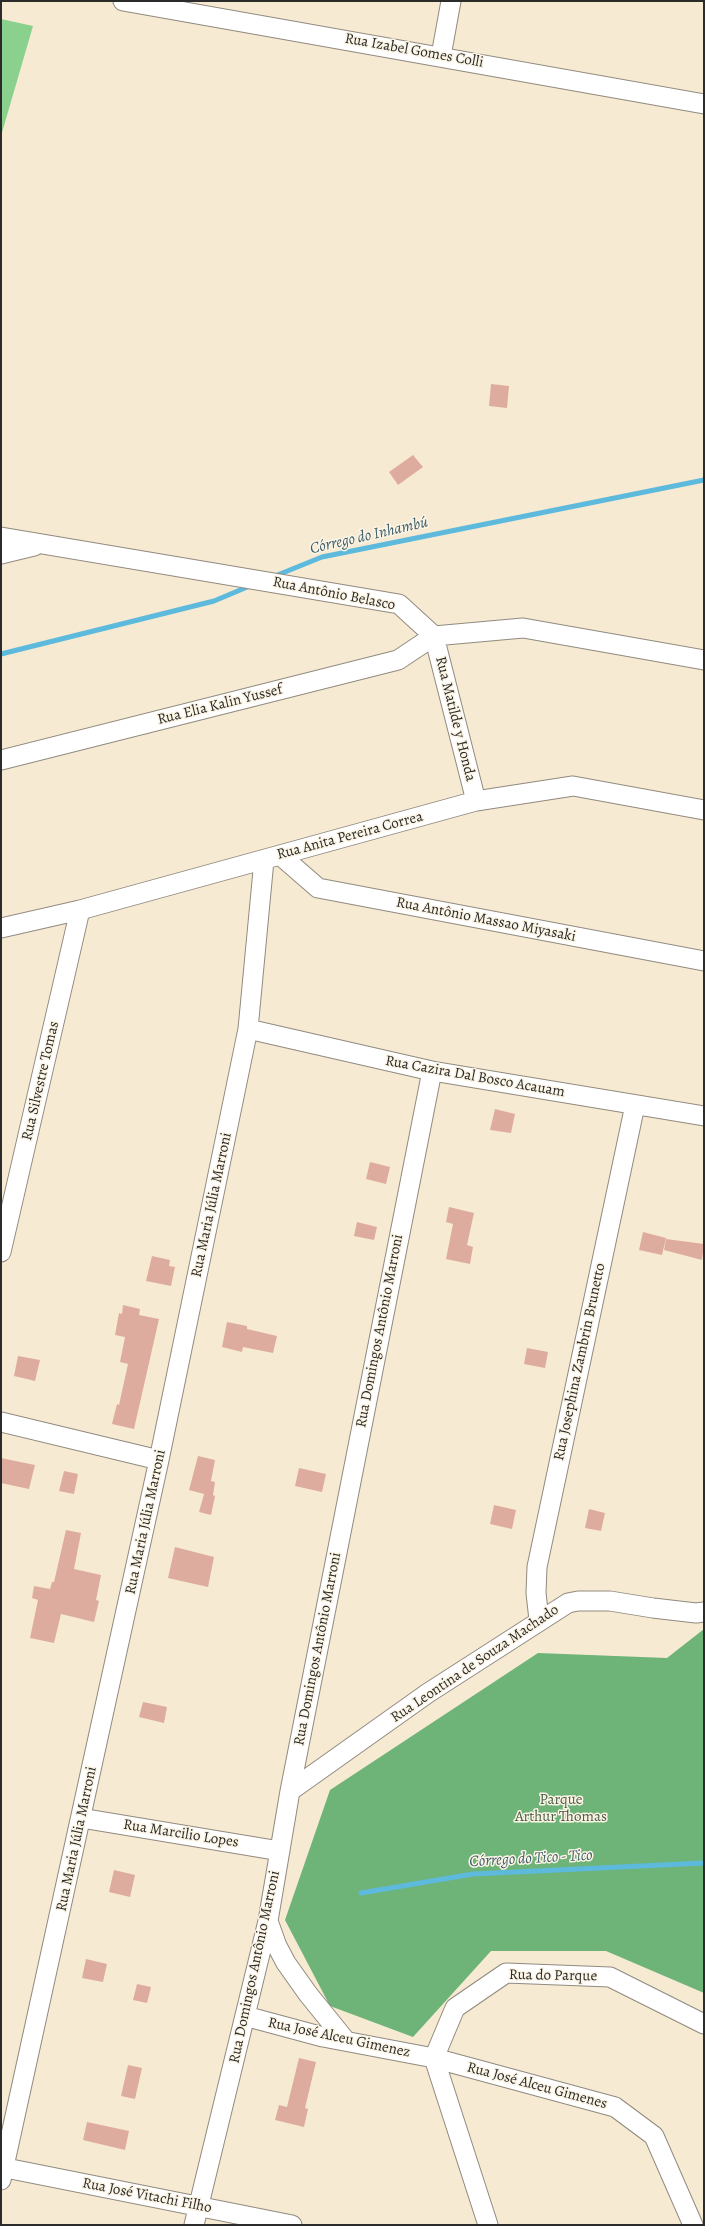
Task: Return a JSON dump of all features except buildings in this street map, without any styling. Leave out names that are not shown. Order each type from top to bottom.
[{"type":"street","name":"Rua Izabel Gomes Colli","points":[[123,1],[441,56],[704,104]]},
{"type":"street","points":[[441,56],[451,1]]},
{"type":"street","name":"Rua Antônio Belasco","points":[[1,537],[399,604],[434,636]]},
{"type":"street","points":[[1,554],[46,545]]},
{"type":"street","points":[[434,636],[523,628],[704,660]]},
{"type":"street","name":"Rua Elia Kalin Yussef","points":[[1,760],[398,660],[434,636]]},
{"type":"street","name":"Rua Matilde y Honda","points":[[434,636],[476,802]]},
{"type":"street","name":"Rua Anita Pereira Correa","points":[[1,928],[80,910],[476,802],[573,786],[704,810]]},
{"type":"street","name":"Rua Antônio Massao Miyasaki","points":[[272,858],[318,888],[704,962]]},
{"type":"street","name":"Rua Maria Júlia Marroni","points":[[2,2172],[82,1818],[159,1460],[248,1030],[272,858]]},
{"type":"street","name":"Rua Silvestre Tomas","points":[[1,1252],[80,910]]},
{"type":"street","name":"Rua Cazira Dal Bosco Acauam","points":[[248,1030],[432,1071],[704,1116]]},
{"type":"street","name":"Rua Domingos Antônio Marroni","points":[[194,2225],[268,1921],[290,1791],[432,1071]]},
{"type":"street","name":"Rua Josephina Zambrin Brunetto","points":[[539,1620],[536,1593],[537,1566],[635,1105]]},
{"type":"street","points":[[1,1422],[159,1460]]},
{"type":"street","name":"Rua Leontina de Souza Machado","points":[[290,1791],[428,1693],[539,1620],[568,1603],[578,1600],[610,1601],[653,1608],[704,1612]]},
{"type":"street","name":"Rua Marcilio Lopes","points":[[82,1818],[280,1851]]},
{"type":"street","points":[[268,1921],[277,1946],[286,1963],[308,1994],[346,2042]]},
{"type":"street","name":"Rua do Parque","points":[[434,2058],[455,2008],[506,1973],[610,1977],[704,2024]]},
{"type":"street","name":"Rua José Alceu Gimenez","points":[[245,2016],[346,2042],[434,2058]]},
{"type":"street","points":[[434,2058],[488,2225]]},
{"type":"street","name":"Rua José Alceu Gimenes","points":[[434,2058],[615,2107],[654,2136],[692,2225]]},
{"type":"street","name":"Rua José Vitachi Filho","points":[[2,2172],[199,2206],[292,2225]]},
{"type":"green space","points":[[1,19],[33,26],[1,136]]},
{"type":"green space","name":"Parque Arthur Thomas","points":[[704,1629],[704,1993],[606,1951],[491,1951],[413,2037],[330,2006],[285,1920],[330,1790],[538,1653],[667,1658]]},
{"type":"waterway","name":"Córrego do Inhambú","points":[[275,576],[322,557],[704,480]]},
{"type":"waterway","name":"Córrego do Inhambú","points":[[1,654],[214,601],[252,585]]},
{"type":"waterway","name":"Córrego do Tico - Tico","points":[[361,1893],[473,1874],[704,1863]]}]
